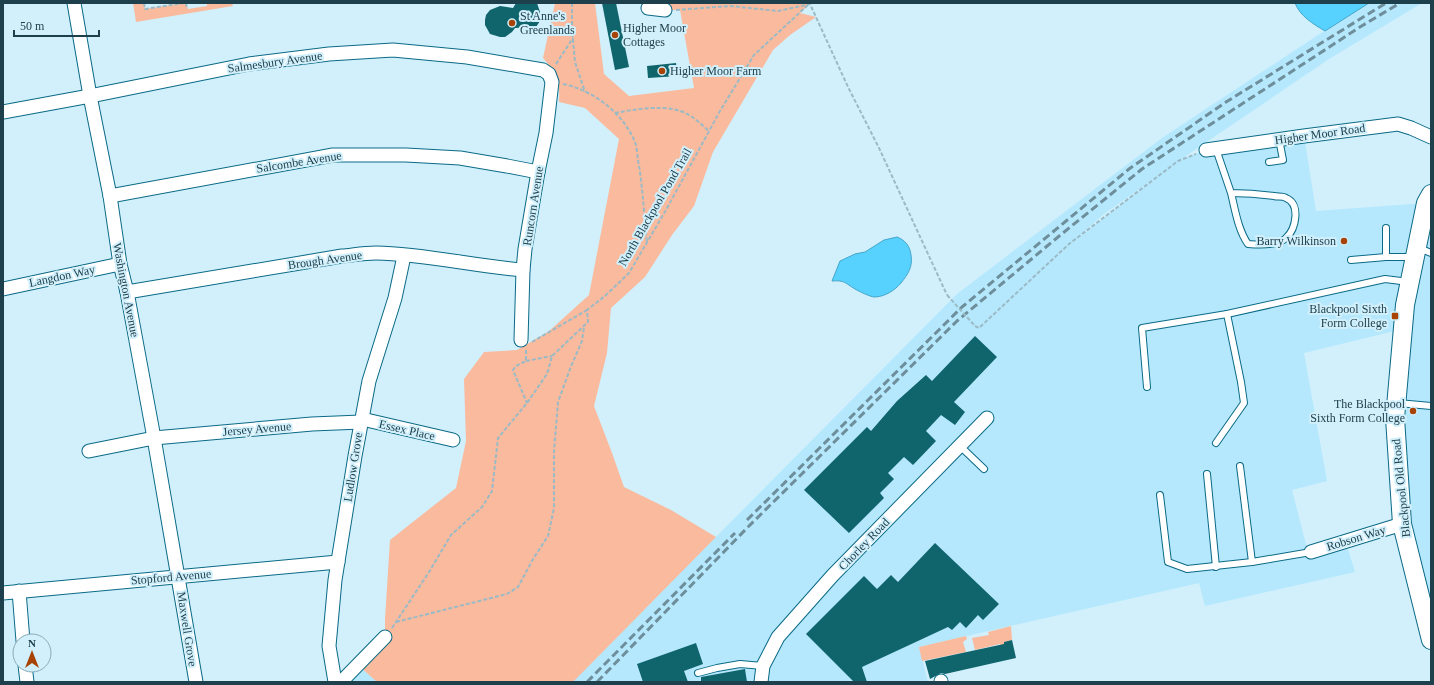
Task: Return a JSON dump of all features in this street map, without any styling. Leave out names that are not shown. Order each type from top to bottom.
[{"type":"main road","name":"Blackpool Old Road","points":[[1431,194],[1426,203],[1421,252],[1410,282],[1406,305],[1395,418],[1402,524],[1431,640]]},
{"type":"street","name":"Washington Avenue","points":[[74,3],[90,96],[110,196],[120,264],[127,292],[178,576]]},
{"type":"street","points":[[648,8],[665,10]]},
{"type":"street","name":"Salmesbury Avenue","points":[[3,112],[249,64],[329,54],[393,50],[467,57],[543,70],[551,78]]},
{"type":"street","name":"Runcorn Avenue","points":[[521,340],[523,270],[538,172],[546,133],[551,78]]},
{"type":"street","name":"Higher Moor Road","points":[[1211,150],[1279,139],[1398,124],[1431,137]]},
{"type":"street","name":"Salcombe Avenue","points":[[110,196],[334,155],[406,155],[460,158],[538,172]]},
{"type":"street","name":"Brough Avenue","points":[[127,292],[342,256],[376,254],[428,258],[523,270]]},
{"type":"street","name":"Ludlow Grove","points":[[341,682],[329,646],[335,580],[369,381],[394,298],[404,256]]},
{"type":"street","name":"Langdon Way","points":[[3,295],[120,264]]},
{"type":"street","name":"Chorley Road","points":[[761,682],[763,666],[778,637],[833,575],[987,418]]},
{"type":"street","name":"Jersey Avenue","points":[[89,451],[154,438],[361,421]]},
{"type":"street","name":"Essex Place","points":[[361,421],[453,440]]},
{"type":"street","name":"Robson Way","points":[[1311,552],[1402,524]]},
{"type":"street","name":"Stopford Avenue","points":[[3,593],[338,562]]},
{"type":"street","name":"Maxwell Grove","points":[[178,576],[196,682]]},
{"type":"street","points":[[18,591],[22,633]]},
{"type":"street","points":[[341,682],[386,637]]},
{"type":"lane","points":[[1269,162],[1283,160],[1279,139]]},
{"type":"lane","points":[[1211,150],[1231,193],[1241,231],[1248,244],[1272,244],[1286,239],[1291,232],[1295,220],[1295,207],[1292,202],[1286,198],[1256,194],[1231,193]]},
{"type":"lane","points":[[1386,228],[1386,257]]},
{"type":"lane","points":[[1351,260],[1421,252]]},
{"type":"lane","points":[[1147,387],[1142,328],[1226,314],[1385,279],[1410,282]]},
{"type":"lane","points":[[1216,442],[1244,403],[1241,382],[1226,314]]},
{"type":"lane","points":[[1396,403],[1431,406]]},
{"type":"lane","points":[[960,446],[984,469]]},
{"type":"lane","points":[[1240,466],[1252,562]]},
{"type":"lane","points":[[1207,474],[1216,567]]},
{"type":"lane","points":[[1160,495],[1168,562],[1187,569],[1216,567],[1311,552]]},
{"type":"lane","points":[[698,673],[740,664],[763,666]]},
{"type":"path","points":[[144,3],[145,9],[185,3],[188,9]]},
{"type":"path","points":[[572,3],[575,62],[585,92]]},
{"type":"path","points":[[665,10],[730,6],[778,11],[810,4],[848,87],[879,148],[946,295],[975,326],[979,328],[1069,244],[1178,161],[1211,150]]},
{"type":"path","name":"North Blackpool Pond Trail","points":[[526,361],[526,344],[587,310],[605,296],[629,273],[647,244],[709,131],[754,55],[810,4]]},
{"type":"path","points":[[573,38],[551,78],[575,86],[595,96],[621,119],[635,143],[640,170],[647,244]]},
{"type":"path","points":[[615,113],[644,108],[670,109],[688,114],[709,131]]},
{"type":"path","points":[[386,637],[429,572],[451,535],[482,507],[492,491],[498,438],[527,403],[547,374],[552,356],[588,322],[587,310]]},
{"type":"path","points":[[396,622],[506,594],[518,587],[524,579],[533,559],[548,536],[554,508],[554,451],[558,402],[582,341],[584,325]]},
{"type":"path","points":[[527,403],[513,370],[516,366],[526,361],[552,356]]},
{"type":"shaded area","points":[[133,3],[144,3],[145,9],[184,3],[186,3],[188,9],[207,6],[207,3],[232,3],[233,6],[136,22]]},
{"type":"shaded area","points":[[555,3],[595,3],[604,74],[629,96],[694,88],[680,10],[665,10],[646,3],[810,3],[800,13],[816,17],[790,35],[773,50],[713,152],[694,206],[672,235],[645,277],[611,308],[607,353],[594,406],[624,487],[671,510],[716,537],[573,682],[377,682],[358,665],[385,637],[390,540],[456,488],[466,441],[464,379],[484,352],[517,350],[548,332],[589,295],[619,139],[585,108],[559,102],[557,78],[543,58]]},
{"type":"shaded area","points":[[1369,3],[1422,3],[1329,59],[1180,160],[1206,150],[1304,136],[1316,211],[1426,203],[1431,194],[1431,620],[1402,524],[1403,329],[1304,353],[1327,481],[1292,490],[1309,556],[1347,546],[1355,572],[1205,606],[1199,583],[919,647],[928,682],[572,682],[957,294],[1162,138]],"holes":[[[1158,176],[1078,238],[1104,214]]]},
{"type":"shaded area","points":[[1011,626],[1012,640],[1004,642],[1005,647],[1001,649],[1000,644],[975,650],[972,638],[989,635],[988,632]]},
{"type":"shaded area","points":[[966,636],[967,639],[963,642],[966,652],[922,661],[919,647]]},
{"type":"shaded area","points":[[358,665],[377,682],[341,682]]},
{"type":"water","points":[[1295,3],[1369,3],[1325,31],[1304,16],[1297,8]]},
{"type":"water","points":[[897,237],[908,246],[911,263],[906,277],[893,291],[882,296],[874,297],[859,291],[845,282],[832,281],[840,261],[855,254],[865,252],[884,240]]},
{"type":"building","name":"St Anne's Greenlands","points":[[516,3],[537,3],[542,18],[536,27],[515,28],[505,37],[490,34],[485,25],[485,20],[486,15],[490,10],[500,6],[513,8]]},
{"type":"building","name":"Higher Moor Cottages","points":[[602,3],[616,3],[629,67],[615,70]]},
{"type":"building","name":"Higher Moor Farm","points":[[676,63],[678,76],[648,78],[647,66]]},
{"type":"building","points":[[975,336],[997,357],[954,402],[965,412],[955,425],[941,415],[926,431],[936,441],[913,465],[904,457],[888,473],[894,479],[880,493],[884,498],[849,533],[804,490],[867,427],[871,431],[897,401],[926,375],[932,381]]},
{"type":"building","points":[[935,543],[999,604],[983,620],[978,615],[966,628],[960,622],[952,630],[948,627],[862,667],[867,682],[854,682],[806,634],[864,576],[877,589],[891,575],[898,582]]},
{"type":"building","points":[[1012,640],[1016,658],[945,674],[941,673],[930,679],[925,661],[1004,644],[1004,642]]},
{"type":"building","points":[[696,643],[703,664],[684,671],[688,682],[643,682],[637,664]]},
{"type":"building","points":[[745,669],[747,682],[701,682],[701,677]]},
{"type":"railway","points":[[747,520],[962,307],[1129,169],[1226,102],[1386,3]]},
{"type":"railway","points":[[597,682],[749,526],[957,321],[1142,169],[1360,27],[1400,3]]},
{"type":"railway","points":[[587,682],[735,533]]},
{"type":"place","name":"St Anne's Greenlands","points":[[512,23]]},
{"type":"place","name":"Higher Moor Cottages","points":[[615,35]]},
{"type":"place","name":"Higher Moor Farm","points":[[662,71]]},
{"type":"place","name":"Barry Wilkinson","points":[[1344,241]]},
{"type":"place","name":"Blackpool Sixth Form College","points":[[1395,316]]},
{"type":"place","name":"The Blackpool Sixth Form College","points":[[1413,411]]}]
